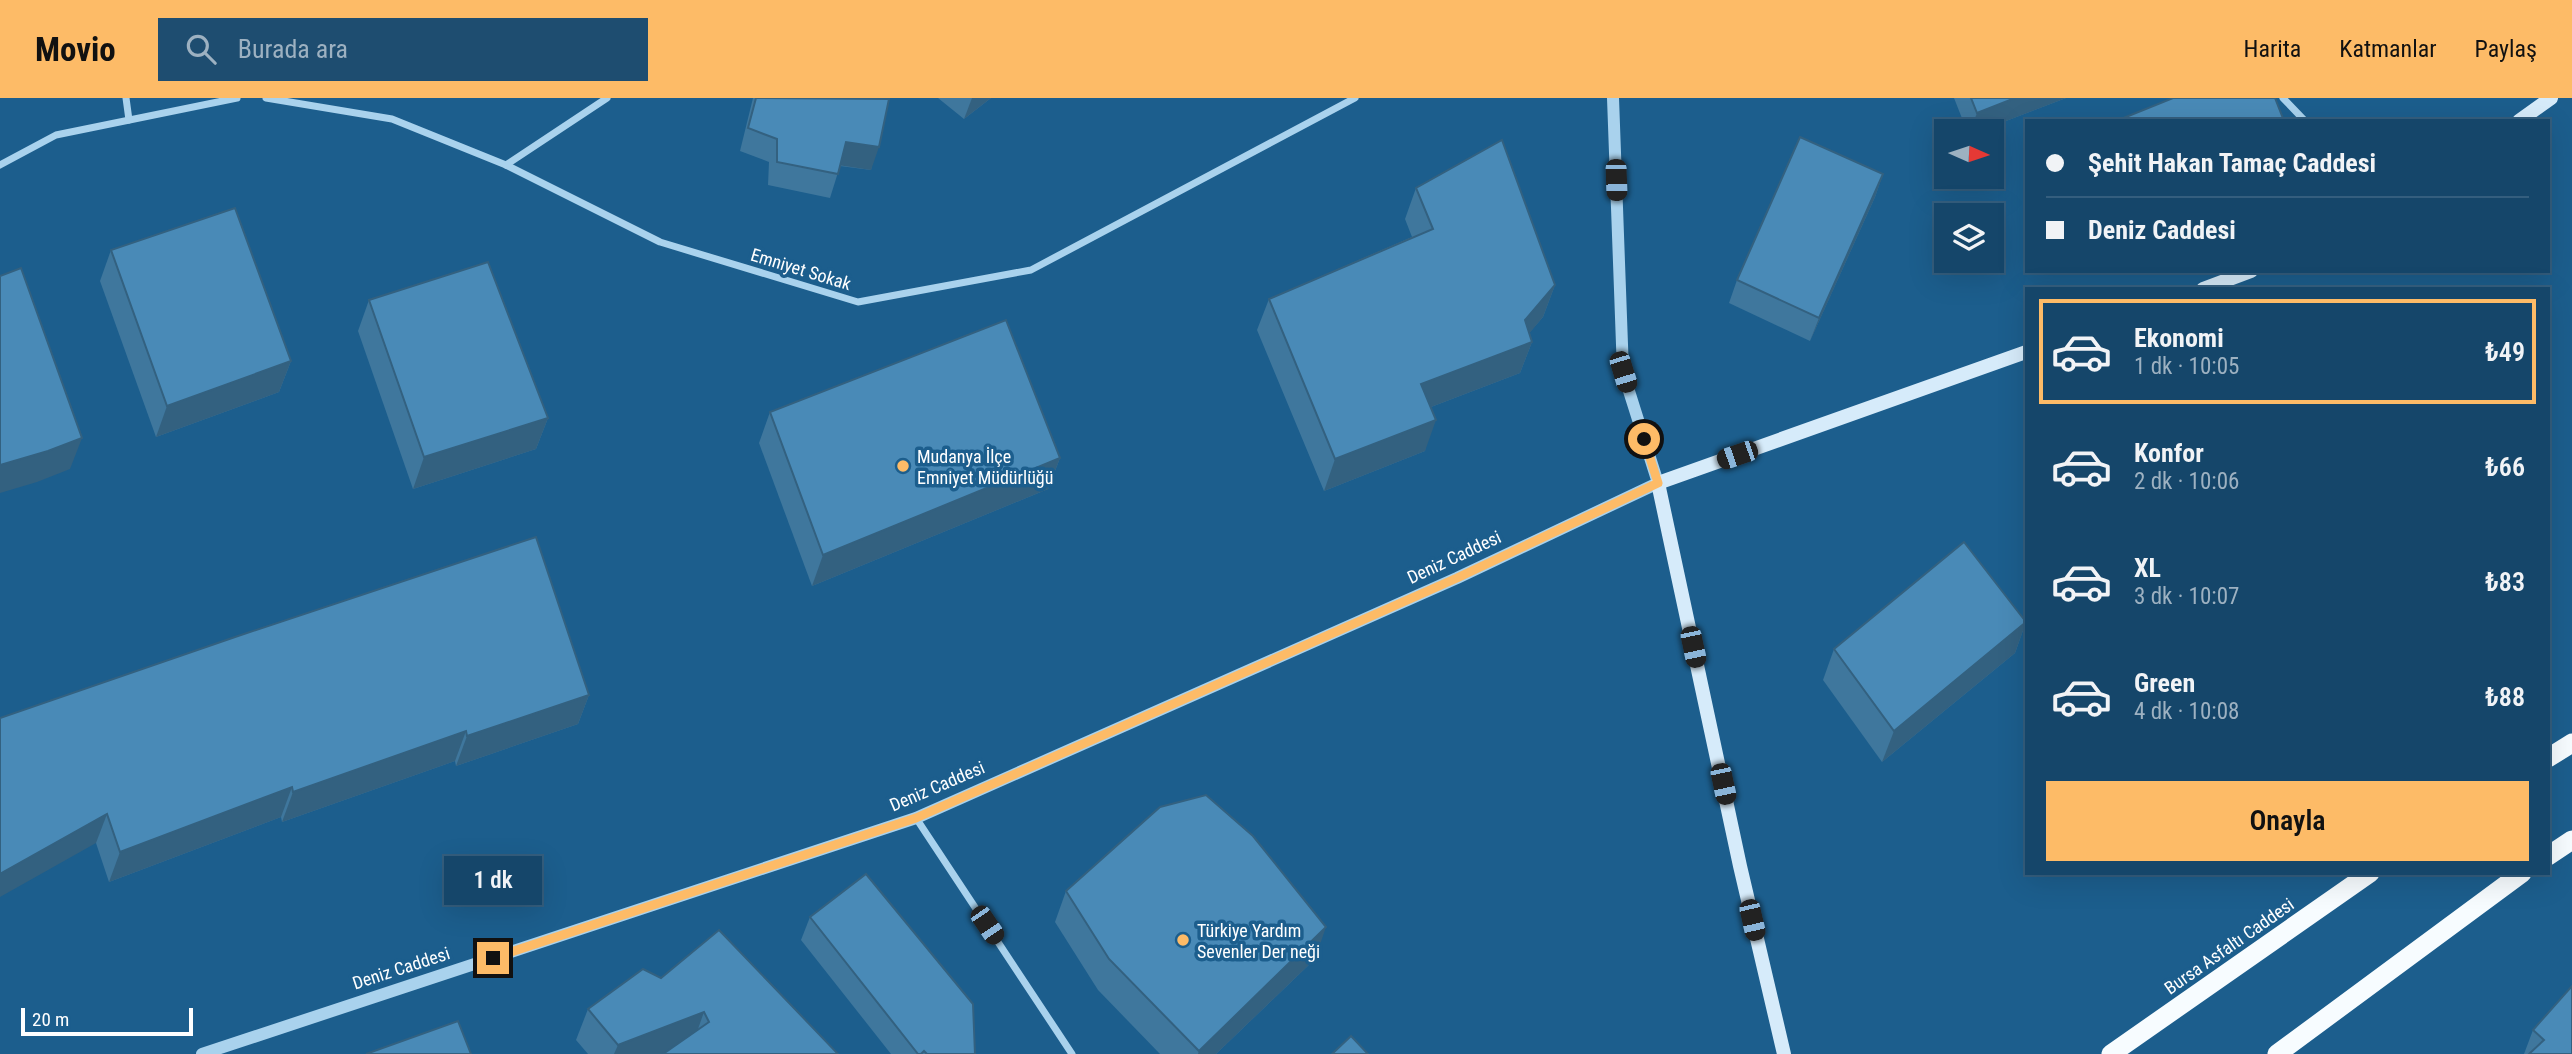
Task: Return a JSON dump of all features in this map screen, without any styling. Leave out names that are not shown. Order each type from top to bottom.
[{"type":"highway","points":[[2550,757],[2572,743]]},
{"type":"highway","points":[[2550,855],[2572,840]]},
{"type":"highway","name":"Bursa Asfaltı Caddesi","points":[[2111,1054],[2367,875]]},
{"type":"highway","points":[[2277,1054],[2519,875]]},
{"type":"main road","points":[[2522,119],[2551,98]]},
{"type":"main road","points":[[2208,287],[2245,273]]},
{"type":"main road","name":"Deniz Caddesi","points":[[1658,483],[2025,352]]},
{"type":"main road","points":[[1658,483],[1740,866],[1784,1054]]},
{"type":"street","points":[[127,98],[129,120]]},
{"type":"street","points":[[0,165],[56,135],[237,98]]},
{"type":"street","name":"Emniyet Sokak","points":[[266,98],[392,120],[506,165],[660,242],[858,302],[1031,270],[1355,98]]},
{"type":"street","points":[[506,165],[607,98]]},
{"type":"street","points":[[1614,98],[1623,372],[1658,483]]},
{"type":"street","points":[[2283,98],[2303,119]]},
{"type":"street","name":"Deniz Caddesi","points":[[202,1054],[916,818],[1457,578],[1658,483]]},
{"type":"street","points":[[916,818],[1072,1054]]},
{"type":"building","points":[[756,98],[889,99],[879,147],[846,142],[838,174],[777,162],[777,139],[748,128]]},
{"type":"building","points":[[1971,98],[2015,98],[1977,113]]},
{"type":"building","points":[[2173,98],[2275,98],[2283,119],[2121,119]]},
{"type":"building","points":[[1800,137],[1883,174],[1819,318],[1737,280]]},
{"type":"building","points":[[1502,140],[1555,285],[1525,320],[1532,342],[1421,384],[1436,420],[1335,459],[1269,299],[1433,229],[1416,188]]},
{"type":"building","points":[[235,208],[291,361],[167,406],[111,250]]},
{"type":"building","points":[[488,262],[548,418],[424,457],[369,300]]},
{"type":"building","points":[[21,268],[82,438],[0,465],[0,276]]},
{"type":"building","name":"Mudanya İlçe Emniyet Müdürlüğü","points":[[1006,320],[1060,458],[823,555],[770,412]]},
{"type":"building","points":[[536,537],[589,695],[467,736],[466,731],[293,792],[292,787],[120,852],[107,814],[0,874],[0,718]]},
{"type":"building","points":[[1964,542],[2025,621],[1894,731],[1834,649]]},
{"type":"building","name":"Türkiye Yardım Sevenler Der neği","points":[[1206,795],[1253,836],[1326,927],[1199,1051],[1109,959],[1066,891],[1160,807]]},
{"type":"building","points":[[866,874],[973,1004],[975,1054],[927,1054],[924,1051],[918,1054],[810,917]]},
{"type":"building","points":[[719,930],[838,1054],[663,1054],[709,1022],[704,1012],[618,1045],[588,1009],[643,969],[661,978]]},
{"type":"building","points":[[2572,986],[2572,1054],[2529,1054],[2544,1040],[2533,1030]]},
{"type":"building","points":[[458,1021],[471,1054],[366,1054]]},
{"type":"building","points":[[1351,1036],[1368,1054],[1332,1054]]},
{"type":"place","name":"Mudanya İlçe Emniyet Müdürlüğü","points":[[903,466]]},
{"type":"place","name":"Türkiye Yardım Sevenler Der neği","points":[[1183,940]]},
{"type":"route","points":[[493,958],[916,818],[1457,578],[1658,483],[1644,439]]}]
